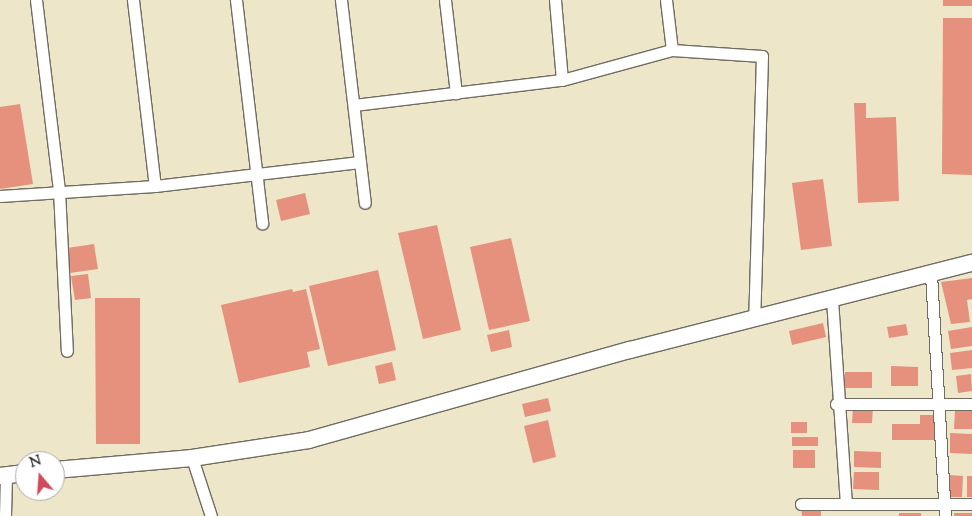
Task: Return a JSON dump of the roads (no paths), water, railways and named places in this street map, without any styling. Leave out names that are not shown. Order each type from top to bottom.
[{"type":"main road","points":[[65,469],[192,458],[309,440],[754,318],[972,263]]},
{"type":"street","points":[[36,0],[59,190],[67,352]]},
{"type":"street","points":[[133,0],[155,186]]},
{"type":"street","points":[[236,0],[262,223]]},
{"type":"street","points":[[341,0],[365,203]]},
{"type":"street","points":[[445,0],[456,92]]},
{"type":"street","points":[[555,0],[562,80]]},
{"type":"street","points":[[666,0],[672,50]]},
{"type":"street","points":[[354,105],[562,80],[672,50],[762,56],[754,318]]},
{"type":"street","points":[[0,196],[59,190],[155,186],[360,162]]},
{"type":"street","points":[[932,274],[942,404],[945,516]]},
{"type":"street","points":[[832,299],[836,404],[846,504]]},
{"type":"street","points":[[836,404],[972,404]]},
{"type":"street","points":[[192,458],[211,516]]},
{"type":"street","points":[[3,475],[4,516]]},
{"type":"street","points":[[801,504],[972,504]]}]
